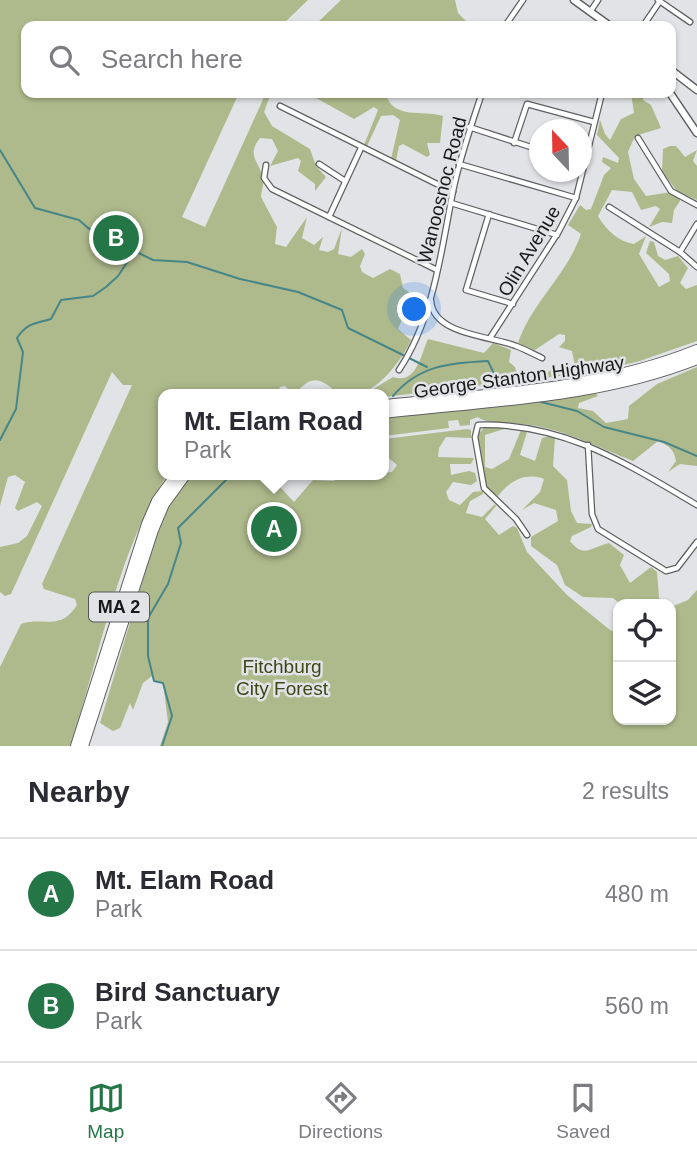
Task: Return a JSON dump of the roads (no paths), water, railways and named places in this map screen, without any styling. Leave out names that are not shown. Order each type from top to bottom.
[{"type":"highway","name":"George Stanton Highway","points":[[389,411],[534,392],[635,371],[697,350]]},
{"type":"highway","name":"George Stanton Highway","points":[[389,404],[522,390],[546,394],[630,381],[697,359]]},
{"type":"highway","name":"MA 2","points":[[76,746],[145,531],[159,498],[172,480]]},
{"type":"highway","name":"MA 2","points":[[83,746],[154,527],[166,500],[181,480]]},
{"type":"main road","points":[[574,0],[603,21]]},
{"type":"main road","points":[[676,74],[697,90]]},
{"type":"main road","points":[[673,98],[697,134]]},
{"type":"street","points":[[508,21],[523,0]]},
{"type":"street","points":[[590,12],[598,0]]},
{"type":"street","points":[[646,21],[660,1],[690,22]]},
{"type":"street","name":"Wanoosnoc Road","points":[[398,370],[413,346],[431,300],[459,164],[480,98]]},
{"type":"street","name":"Olin Avenue","points":[[592,129],[601,98]]},
{"type":"street","points":[[514,143],[527,104],[594,122]]},
{"type":"street","points":[[280,106],[453,192]]},
{"type":"street","points":[[469,127],[529,147]]},
{"type":"street","points":[[638,138],[671,191],[697,205]]},
{"type":"street","points":[[329,217],[361,148]]},
{"type":"street","points":[[319,164],[345,181]]},
{"type":"street","points":[[459,164],[576,198]]},
{"type":"street","points":[[266,165],[264,178],[269,186],[437,270]]},
{"type":"street","name":"Olin Avenue","points":[[490,338],[557,235],[576,198],[579,182]]},
{"type":"street","points":[[451,204],[557,235]]},
{"type":"street","points":[[608,207],[680,252],[697,267]]},
{"type":"street","points":[[489,215],[466,290],[513,304]]},
{"type":"street","points":[[680,252],[697,224]]},
{"type":"street","points":[[431,300],[435,313],[447,325],[541,358]]},
{"type":"street","points":[[527,535],[516,519],[484,488],[475,437],[478,425],[525,427],[588,444],[697,505]]},
{"type":"street","points":[[588,444],[592,514],[603,535],[666,571],[677,568],[697,542]]},
{"type":"waterway","points":[[0,150],[35,208],[79,220],[88,228],[153,260],[187,262],[240,279],[298,292],[342,310],[348,328],[403,355]]},
{"type":"waterway","points":[[0,440],[16,409],[23,352],[17,338],[35,323],[51,319],[61,300],[93,296],[106,287],[118,276],[136,249]]},
{"type":"waterway","points":[[409,358],[427,367]]},
{"type":"waterway","points":[[393,396],[424,372],[448,365],[488,361],[497,380],[521,380],[528,387]]},
{"type":"waterway","points":[[541,402],[577,411],[604,427],[664,442],[697,456]]},
{"type":"waterway","points":[[162,746],[172,716],[163,683],[154,681],[148,656],[148,618],[168,584],[181,543],[178,528],[226,480]]},
{"type":"place","name":"Bird Sanctuary","points":[[116,238]]},
{"type":"place","name":"Mt. Elam Road","points":[[274,529]]},
{"type":"park label","name":"Fitchburg City Forest","points":[[282,677]]}]
